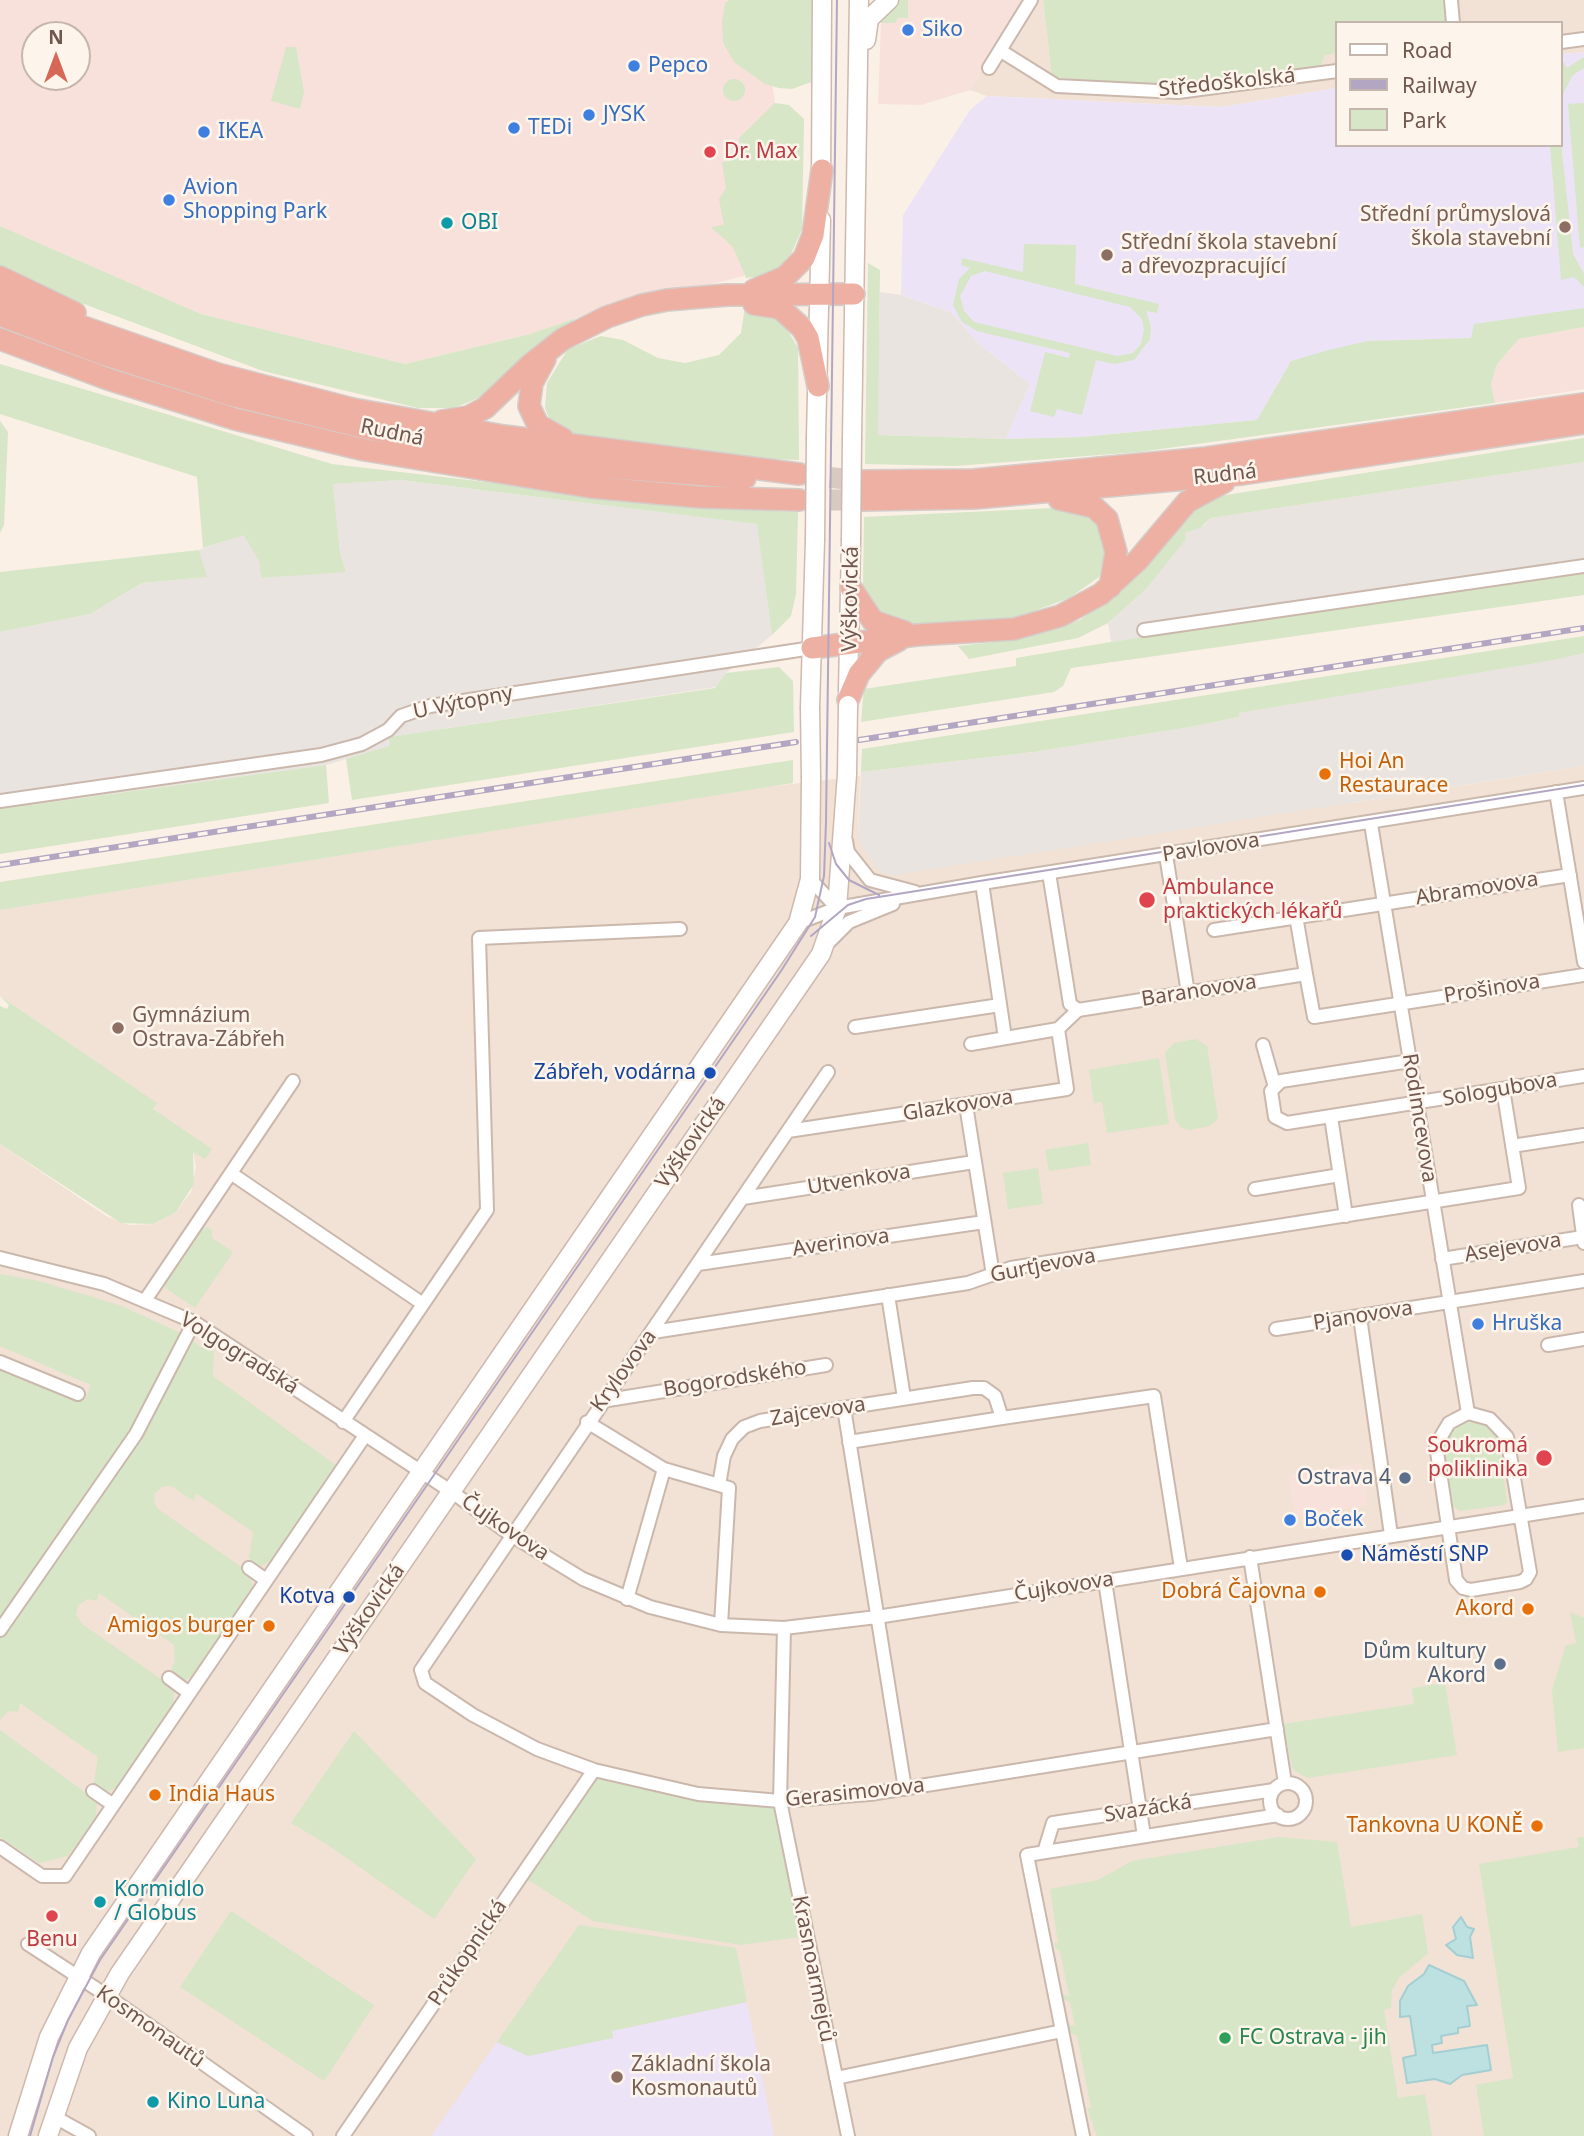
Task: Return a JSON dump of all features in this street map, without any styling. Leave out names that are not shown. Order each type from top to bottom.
[{"type":"highway","points":[[736,299],[785,277],[804,258],[813,235],[822,170]]},
{"type":"highway","points":[[0,277],[120,335],[218,374]]},
{"type":"highway","points":[[412,421],[456,419],[480,411],[552,348],[576,332],[607,317],[667,300],[854,294]]},
{"type":"highway","points":[[0,298],[218,374],[284,393],[412,421],[589,448],[799,485]]},
{"type":"highway","points":[[736,299],[774,306],[795,320],[807,338],[818,386]]},
{"type":"highway","name":"Rudná","points":[[0,315],[100,353],[231,395],[375,430],[480,451],[591,467],[799,485]]},
{"type":"highway","name":"Rudná","points":[[0,339],[235,419],[365,450],[590,487],[700,497],[799,485]]},
{"type":"highway","points":[[0,345],[23,349]]},
{"type":"highway","points":[[552,348],[532,383],[528,402],[531,414],[548,433],[589,448]]},
{"type":"highway","name":"Rudná","points":[[1584,404],[1206,458],[863,491],[1018,494],[1242,474],[1584,423]]},
{"type":"highway","points":[[812,648],[1031,625],[1084,605],[1110,587],[1138,560],[1187,502],[1209,488],[1242,474]]},
{"type":"highway","points":[[1018,494],[1080,502],[1102,513],[1111,527],[1116,552],[1110,587]]},
{"type":"highway","points":[[852,588],[873,621],[917,635]]},
{"type":"highway","points":[[848,703],[859,674],[878,651],[892,642],[917,635]]},
{"type":"street","name":"Výškovická","points":[[18,2136],[45,2047],[76,1976],[798,923],[810,878],[810,706],[820,294],[822,0]]},
{"type":"street","name":"Výškovická","points":[[48,2136],[78,2048],[106,1995],[821,954],[837,908],[848,774],[855,123],[859,0]]},
{"type":"street","points":[[855,123],[865,78],[867,25],[871,16],[889,0]]},
{"type":"street","points":[[989,68],[1031,0]]},
{"type":"street","points":[[1451,0],[1453,21]]},
{"type":"street","points":[[1563,42],[1584,39]]},
{"type":"street","name":"Středoškolská","points":[[1001,51],[1057,86],[1178,92],[1336,71]]},
{"type":"street","points":[[1144,630],[1584,566]]},
{"type":"street","name":"U Výtopny","points":[[0,801],[321,755],[362,744],[388,730],[401,716],[430,706],[812,648]]},
{"type":"street","name":"Pavlovova","points":[[798,923],[837,908],[922,893],[1371,824],[1584,788]]},
{"type":"street","points":[[1556,792],[1584,962]]},
{"type":"street","name":"Rodimcevova","points":[[1371,824],[1468,1413]]},
{"type":"street","points":[[845,834],[848,852],[870,880],[922,893]]},
{"type":"street","points":[[1166,855],[1188,993]]},
{"type":"street","points":[[971,1044],[1058,1029],[1078,1010],[1070,1004],[1049,873]]},
{"type":"street","name":"Abramovova","points":[[1385,902],[1570,875]]},
{"type":"street","points":[[810,878],[837,908]]},
{"type":"street","points":[[982,883],[1005,1038]]},
{"type":"street","points":[[821,954],[834,934],[849,922],[922,893]]},
{"type":"street","points":[[1214,930],[1385,902]]},
{"type":"street","points":[[1297,916],[1314,1017],[1401,1003]]},
{"type":"street","points":[[343,1422],[487,1210],[479,938],[680,929]]},
{"type":"street","name":"Baranovova","points":[[1078,1010],[1306,974]]},
{"type":"street","name":"Prošinova","points":[[1401,1003],[1584,975]]},
{"type":"street","points":[[855,1027],[1000,1005]]},
{"type":"street","name":"Glazkovova","points":[[788,1131],[1067,1089],[1058,1029]]},
{"type":"street","points":[[1263,1045],[1275,1087],[1281,1081],[1409,1060]]},
{"type":"street","name":"Krylovova","points":[[421,1670],[587,1422],[653,1332],[828,1072]]},
{"type":"street","name":"Sologubova","points":[[1275,1087],[1271,1091],[1275,1117],[1287,1123],[1584,1076]]},
{"type":"street","points":[[146,1299],[293,1081]]},
{"type":"street","points":[[1503,1089],[1512,1146],[1584,1135]]},
{"type":"street","points":[[966,1105],[993,1275]]},
{"type":"street","points":[[1331,1116],[1346,1216]]},
{"type":"street","name":"Gurťjevova","points":[[653,1332],[968,1283],[1011,1268],[1519,1188],[1512,1146]]},
{"type":"street","name":"Utvenkova","points":[[743,1198],[974,1162]]},
{"type":"street","points":[[232,1174],[423,1304]]},
{"type":"street","points":[[1255,1189],[1340,1175]]},
{"type":"street","name":"Asejevova","points":[[1442,1259],[1583,1240],[1579,1205]]},
{"type":"street","name":"Averinova","points":[[698,1264],[984,1222]]},
{"type":"street","name":"Volgogradská","points":[[0,1258],[61,1271],[146,1299],[194,1322],[422,1473]]},
{"type":"street","name":"Asejevova","points":[[1449,1303],[1584,1281]]},
{"type":"street","points":[[888,1295],[904,1398]]},
{"type":"street","name":"Pjanovova","points":[[1276,1329],[1449,1303]]},
{"type":"street","points":[[1360,1317],[1391,1535]]},
{"type":"street","points":[[0,1630],[135,1434],[194,1322]]},
{"type":"street","points":[[1548,1345],[1584,1339]]},
{"type":"street","points":[[0,1362],[78,1394]]},
{"type":"street","name":"Bogorodského","points":[[602,1401],[825,1365]]},
{"type":"street","name":"Zajcevova","points":[[724,1486],[724,1456],[732,1439],[744,1427],[760,1421],[984,1388],[995,1396],[1002,1418]]},
{"type":"street","name":"Zajcevova","points":[[849,1442],[1154,1396],[1181,1568]]},
{"type":"street","points":[[844,1408],[905,1789]]},
{"type":"street","points":[[1468,1413],[1490,1419],[1504,1431],[1521,1516],[1528,1577],[1520,1582],[1474,1590],[1463,1588],[1456,1580],[1436,1445],[1449,1423],[1468,1413]]},
{"type":"street","points":[[587,1422],[664,1469],[724,1486],[721,1625]]},
{"type":"street","points":[[0,1846],[41,1876],[65,1876],[111,1804],[364,1437]]},
{"type":"street","points":[[627,1599],[664,1469]]},
{"type":"street","name":"Čujkovova","points":[[422,1473],[511,1535],[583,1579],[627,1599],[721,1625],[784,1628],[877,1617],[1584,1506]]},
{"type":"street","points":[[1250,1557],[1277,1729],[1279,1786],[1270,1804],[1278,1815],[1288,1819],[1297,1816],[1306,1802],[1302,1789],[1279,1786]]},
{"type":"street","points":[[249,1568],[266,1580]]},
{"type":"street","points":[[1105,1581],[1144,1836]]},
{"type":"street","name":"Krasnoarmejců","points":[[784,1628],[780,1801],[848,2136]]},
{"type":"street","name":"Gerasimovova","points":[[421,1670],[425,1682],[473,1715],[537,1749],[594,1770],[698,1794],[780,1801],[818,1800],[905,1789],[1277,1729]]},
{"type":"street","points":[[169,1678],[188,1692]]},
{"type":"street","name":"Průkopnická","points":[[343,2136],[594,1770]]},
{"type":"street","name":"Svazácká","points":[[1044,1852],[1053,1824],[1279,1786]]},
{"type":"street","points":[[93,1791],[111,1804]]},
{"type":"street","name":"Svazácká","points":[[1083,2136],[1027,1855],[1278,1815]]},
{"type":"street","name":"Kosmonautů","points":[[28,1944],[106,1995],[306,2136]]},
{"type":"street","points":[[836,2078],[1062,2031]]},
{"type":"street","points":[[53,2116],[89,2136]]},
{"type":"shaded area","points":[[0,0],[761,0],[775,103],[744,276],[576,318],[530,334],[405,364],[201,314],[0,226]]},
{"type":"shaded area","points":[[894,0],[1022,0],[970,90],[921,105],[878,104],[881,23],[878,15]]},
{"type":"shaded area","points":[[1022,0],[1043,0],[1052,76],[1336,53],[1336,88],[1221,107],[987,96],[970,90]]},
{"type":"shaded area","points":[[1443,0],[1584,0],[1584,52],[1563,54],[1563,21],[1446,21]]},
{"type":"shaded area","name":"Střední škola stavební a dřevozpracující","points":[[1584,52],[1584,308],[1471,338],[1367,341],[1291,361],[1257,420],[1082,437],[1006,439],[1030,384],[978,343],[951,312],[901,295],[903,215],[970,110],[987,96],[1221,107],[1336,88],[1336,147],[1563,147],[1563,54]]},
{"type":"shaded area","points":[[880,292],[901,295],[951,312],[978,343],[1030,384],[1006,439],[877,435]]},
{"type":"shaded area","points":[[1584,327],[1584,389],[1495,403],[1491,384],[1497,364],[1519,339]]},
{"type":"shaded area","points":[[1584,462],[1584,558],[1191,617],[1193,631],[1111,642],[1108,623],[1145,590],[1185,533],[1205,525],[1211,518]]},
{"type":"shaded area","points":[[401,480],[758,524],[772,635],[726,673],[716,687],[390,737],[391,746],[326,765],[0,809],[0,632],[90,614],[142,583],[206,577],[199,550],[245,534],[259,561],[261,578],[346,571],[340,552],[333,484]]},
{"type":"shaded area","points":[[1584,653],[1584,766],[889,876],[876,868],[858,838],[861,772],[1033,752],[1190,727],[1239,717],[1239,713]]},
{"type":"shaded area","points":[[1584,766],[1584,2136],[0,2136],[0,1144],[106,1216],[129,1225],[153,1224],[176,1212],[191,1192],[196,1167],[193,1151],[153,1108],[156,1103],[0,996],[0,910],[766,787],[860,776],[858,838],[1351,803]]},
{"type":"shaded area","points":[[1361,1463],[1368,1505],[1295,1517],[1288,1476]]},
{"type":"shaded area","name":"Základní škola Kosmonautů","points":[[747,2002],[774,2136],[431,2136],[497,2042],[529,2056],[613,2037],[612,2031]]},
{"type":"green space","points":[[729,0],[817,0],[814,81],[792,89],[779,88],[765,84],[734,62],[723,42],[722,22],[725,3]]},
{"type":"green space","points":[[894,0],[908,0],[908,18],[897,18],[896,23],[881,23],[878,15]]},
{"type":"green space","points":[[1043,0],[1443,0],[1446,21],[1336,21],[1336,53],[1325,55],[1320,67],[1175,88],[1052,77]]},
{"type":"green space","points":[[286,47],[296,47],[304,92],[300,109],[271,101]]},
{"type":"green space","points":[[1584,57],[1584,68],[1573,75],[1563,94],[1563,61],[1567,68]]},
{"type":"green space","points":[[734,79],[744,86],[745,90],[738,100],[734,101],[724,94],[723,90],[730,80]]},
{"type":"green space","points":[[775,103],[789,105],[804,119],[802,229],[791,254],[772,275],[746,278],[733,247],[711,227],[724,225],[719,199],[726,188],[722,162],[742,157],[739,138]]},
{"type":"green space","points":[[1584,103],[1584,247],[1580,248],[1568,104]]},
{"type":"green space","points":[[1550,147],[1561,147],[1573,254],[1584,274],[1584,287],[1574,277],[1561,280]]},
{"type":"green space","points":[[0,226],[201,314],[405,364],[530,334],[576,318],[518,363],[485,395],[454,408],[418,408],[263,371],[33,285],[0,266]]},
{"type":"green space","points":[[1024,244],[1076,245],[1075,284],[1159,304],[1157,313],[1146,311],[1151,327],[1150,339],[1134,360],[1115,364],[1096,360],[1082,415],[1057,409],[1054,417],[1030,411],[1045,352],[1069,358],[1070,353],[977,331],[962,322],[953,305],[959,279],[970,268],[961,265],[962,258],[1023,272]],"holes":[[[985,271],[1130,307],[1142,319],[1144,329],[1141,344],[1133,353],[1117,356],[974,322],[964,311],[960,296],[971,276]]]},
{"type":"green space","points":[[868,263],[880,270],[878,435],[1006,439],[1082,437],[1257,420],[1291,361],[1325,351],[1367,341],[1471,338],[1474,324],[1584,308],[1584,327],[1519,339],[1497,364],[1491,384],[1495,403],[1139,452],[955,466],[865,464]]},
{"type":"green space","points":[[745,306],[767,309],[785,326],[798,348],[799,460],[742,458],[580,438],[552,425],[545,408],[547,383],[568,349],[601,336],[623,340],[658,358],[685,363],[719,355],[741,333]]},
{"type":"green space","points":[[0,364],[332,464],[707,508],[798,512],[796,594],[791,616],[772,635],[757,524],[401,480],[333,484],[340,552],[346,572],[261,578],[259,561],[244,535],[203,548],[197,477],[0,414]]},
{"type":"green space","points":[[0,421],[8,432],[4,525],[0,533]]},
{"type":"green space","points":[[1584,438],[1584,462],[1211,518],[1200,528],[1185,533],[1186,539],[1145,590],[1108,623],[1078,638],[969,659],[958,646],[1022,639],[1080,620],[1108,599],[1188,512],[1220,496]]},
{"type":"green space","points":[[1075,507],[1101,522],[1107,548],[1099,577],[1069,598],[1013,619],[908,624],[874,609],[863,586],[864,517]]},
{"type":"green space","points":[[199,550],[207,577],[142,583],[90,614],[0,632],[0,572]]},
{"type":"green space","points":[[1584,572],[1584,595],[1071,668],[1063,686],[1054,692],[861,722],[864,689],[1016,666],[1016,658],[1111,642]]},
{"type":"green space","points":[[1584,636],[1584,653],[1553,660],[1239,713],[1239,717],[1190,727],[1033,752],[861,772],[862,749]]},
{"type":"green space","points":[[779,667],[793,681],[794,732],[352,800],[346,759],[390,746],[389,737],[715,688],[726,673]]},
{"type":"green space","points":[[793,760],[793,783],[0,910],[0,882]]},
{"type":"green space","points":[[326,765],[329,803],[0,854],[0,809]]},
{"type":"green space","points":[[0,996],[157,1103],[153,1109],[212,1149],[205,1159],[193,1152],[194,1184],[176,1212],[153,1224],[121,1223],[0,1144],[0,1006],[7,1009],[9,1005]]},
{"type":"green space","points":[[1196,1039],[1207,1046],[1218,1118],[1210,1126],[1189,1130],[1180,1127],[1175,1119],[1165,1053],[1174,1043]]},
{"type":"green space","points":[[1159,1058],[1169,1124],[1107,1133],[1102,1102],[1094,1103],[1089,1070]]},
{"type":"green space","points":[[1088,1143],[1091,1165],[1049,1171],[1045,1150]]},
{"type":"green space","points":[[1038,1168],[1043,1204],[1008,1209],[1003,1173]]},
{"type":"green space","points":[[207,1227],[212,1230],[212,1238],[233,1252],[195,1308],[161,1285],[199,1230]]},
{"type":"green space","points":[[0,1274],[39,1281],[122,1306],[189,1337],[202,1348],[204,1345],[214,1351],[213,1376],[337,1466],[273,1559],[260,1567],[253,1564],[249,1557],[253,1532],[196,1493],[194,1501],[171,1486],[162,1487],[155,1493],[154,1502],[158,1509],[247,1571],[253,1585],[194,1675],[183,1681],[179,1681],[170,1672],[175,1661],[174,1645],[99,1593],[97,1601],[88,1599],[78,1605],[76,1615],[82,1624],[168,1684],[174,1692],[173,1705],[116,1787],[110,1791],[104,1792],[94,1783],[98,1757],[20,1703],[18,1712],[8,1711],[0,1720],[0,1366],[84,1401],[91,1385],[0,1346]]},
{"type":"green space","points":[[1478,1421],[1488,1425],[1499,1438],[1507,1502],[1504,1505],[1460,1511],[1453,1506],[1443,1445],[1456,1425]]},
{"type":"green space","points":[[1570,1612],[1584,1618],[1584,1748],[1558,1752],[1552,1690],[1566,1645],[1576,1643]]},
{"type":"green space","points":[[1445,1683],[1457,1755],[1308,1778],[1293,1770],[1283,1724],[1414,1704],[1412,1688]]},
{"type":"green space","points":[[0,1730],[97,1801],[96,1817],[68,1856],[39,1863],[0,1837]]},
{"type":"green space","points":[[354,1731],[476,1859],[434,1919],[328,1845],[291,1823]]},
{"type":"green space","points":[[594,1770],[780,1801],[806,1936],[741,1945],[593,1921],[522,1876]]},
{"type":"green space","name":"FC Ostrava - jih","points":[[1279,1837],[1337,1842],[1351,1927],[1422,1914],[1428,1953],[1399,1978],[1392,1990],[1391,2008],[1384,2010],[1398,2098],[1425,2094],[1432,2136],[1097,2136],[1087,2108],[1091,2108],[1077,2036],[1067,2031],[1066,2024],[1075,2026],[1070,2002],[1062,1999],[1060,1994],[1069,1996],[1060,1951],[1054,1943],[1058,1943],[1050,1889],[1098,1880],[1132,1861]]},
{"type":"green space","points":[[1584,1837],[1584,2136],[1484,2136],[1476,2085],[1513,2078],[1479,1864],[1579,1847],[1577,1838]]},
{"type":"green space","points":[[231,1911],[374,2005],[324,2081],[180,1987]]},
{"type":"green space","points":[[579,1925],[736,1948],[747,2002],[612,2031],[613,2038],[528,2056],[497,2042]]},
{"type":"water","points":[[1461,1917],[1467,1927],[1474,1929],[1470,1937],[1473,1958],[1457,1955],[1446,1945],[1456,1939],[1453,1927]]},
{"type":"water","points":[[1429,1965],[1464,1981],[1477,2005],[1467,2006],[1470,2026],[1458,2028],[1458,2033],[1441,2036],[1442,2043],[1432,2045],[1433,2053],[1487,2045],[1491,2070],[1462,2075],[1450,2084],[1435,2079],[1407,2083],[1403,2058],[1416,2055],[1410,2016],[1400,2017],[1400,2001],[1408,1986],[1424,1974]]},
{"type":"tunnel","points":[[799,474],[863,481]]},
{"type":"tunnel","points":[[799,500],[863,500]]},
{"type":"tram line","points":[[30,2136],[53,2057],[68,2020],[100,1960],[781,971],[815,917],[824,876],[826,822],[837,0]]},
{"type":"tram line","points":[[811,936],[848,905],[866,899],[1584,785]]},
{"type":"tram line","points":[[829,843],[836,864],[849,880],[879,895]]},
{"type":"railway","points":[[859,740],[1584,628]]},
{"type":"railway","points":[[0,865],[796,742]]},
{"type":"place","name":"Siko","points":[[908,30]]},
{"type":"place","name":"Pepco","points":[[634,66]]},
{"type":"place","name":"JYSK","points":[[589,115]]},
{"type":"place","name":"TEDi","points":[[514,128]]},
{"type":"place","name":"IKEA","points":[[204,132]]},
{"type":"place","name":"Dr. Max","points":[[710,152]]},
{"type":"place","name":"Avion Shopping Park","points":[[169,200]]},
{"type":"place","name":"OBI","points":[[447,223]]},
{"type":"place","name":"Střední průmyslová škola stavební","points":[[1565,227]]},
{"type":"place","name":"Střední škola stavební a dřevozpracující","points":[[1107,255]]},
{"type":"place","name":"Hoi An Restaurace","points":[[1325,774]]},
{"type":"place","name":"Ambulance praktických lékařů","points":[[1147,900]]},
{"type":"place","name":"Gymnázium Ostrava-Zábřeh","points":[[118,1028]]},
{"type":"place","name":"Zábřeh, vodárna","points":[[710,1073]]},
{"type":"place","name":"Hruška","points":[[1478,1324]]},
{"type":"place","name":"Soukromá poliklinika","points":[[1544,1458]]},
{"type":"place","name":"Ostrava 4","points":[[1405,1478]]},
{"type":"place","name":"Boček","points":[[1290,1520]]},
{"type":"place","name":"Náměstí SNP","points":[[1347,1555]]},
{"type":"place","name":"Dobrá Čajovna","points":[[1320,1592]]},
{"type":"place","name":"Kotva","points":[[349,1597]]},
{"type":"place","name":"Akord","points":[[1528,1609]]},
{"type":"place","name":"Amigos burger","points":[[269,1626]]},
{"type":"place","name":"Dům kultury Akord","points":[[1500,1664]]},
{"type":"place","name":"India Haus","points":[[155,1795]]},
{"type":"place","name":"Tankovna U KONĚ","points":[[1537,1826]]},
{"type":"place","name":"Kormidlo / Globus","points":[[100,1902]]},
{"type":"place","name":"Benu","points":[[52,1916]]},
{"type":"place","name":"FC Ostrava - jih","points":[[1225,2038]]},
{"type":"place","name":"Základní škola Kosmonautů","points":[[617,2077]]},
{"type":"place","name":"Kino Luna","points":[[153,2102]]}]
